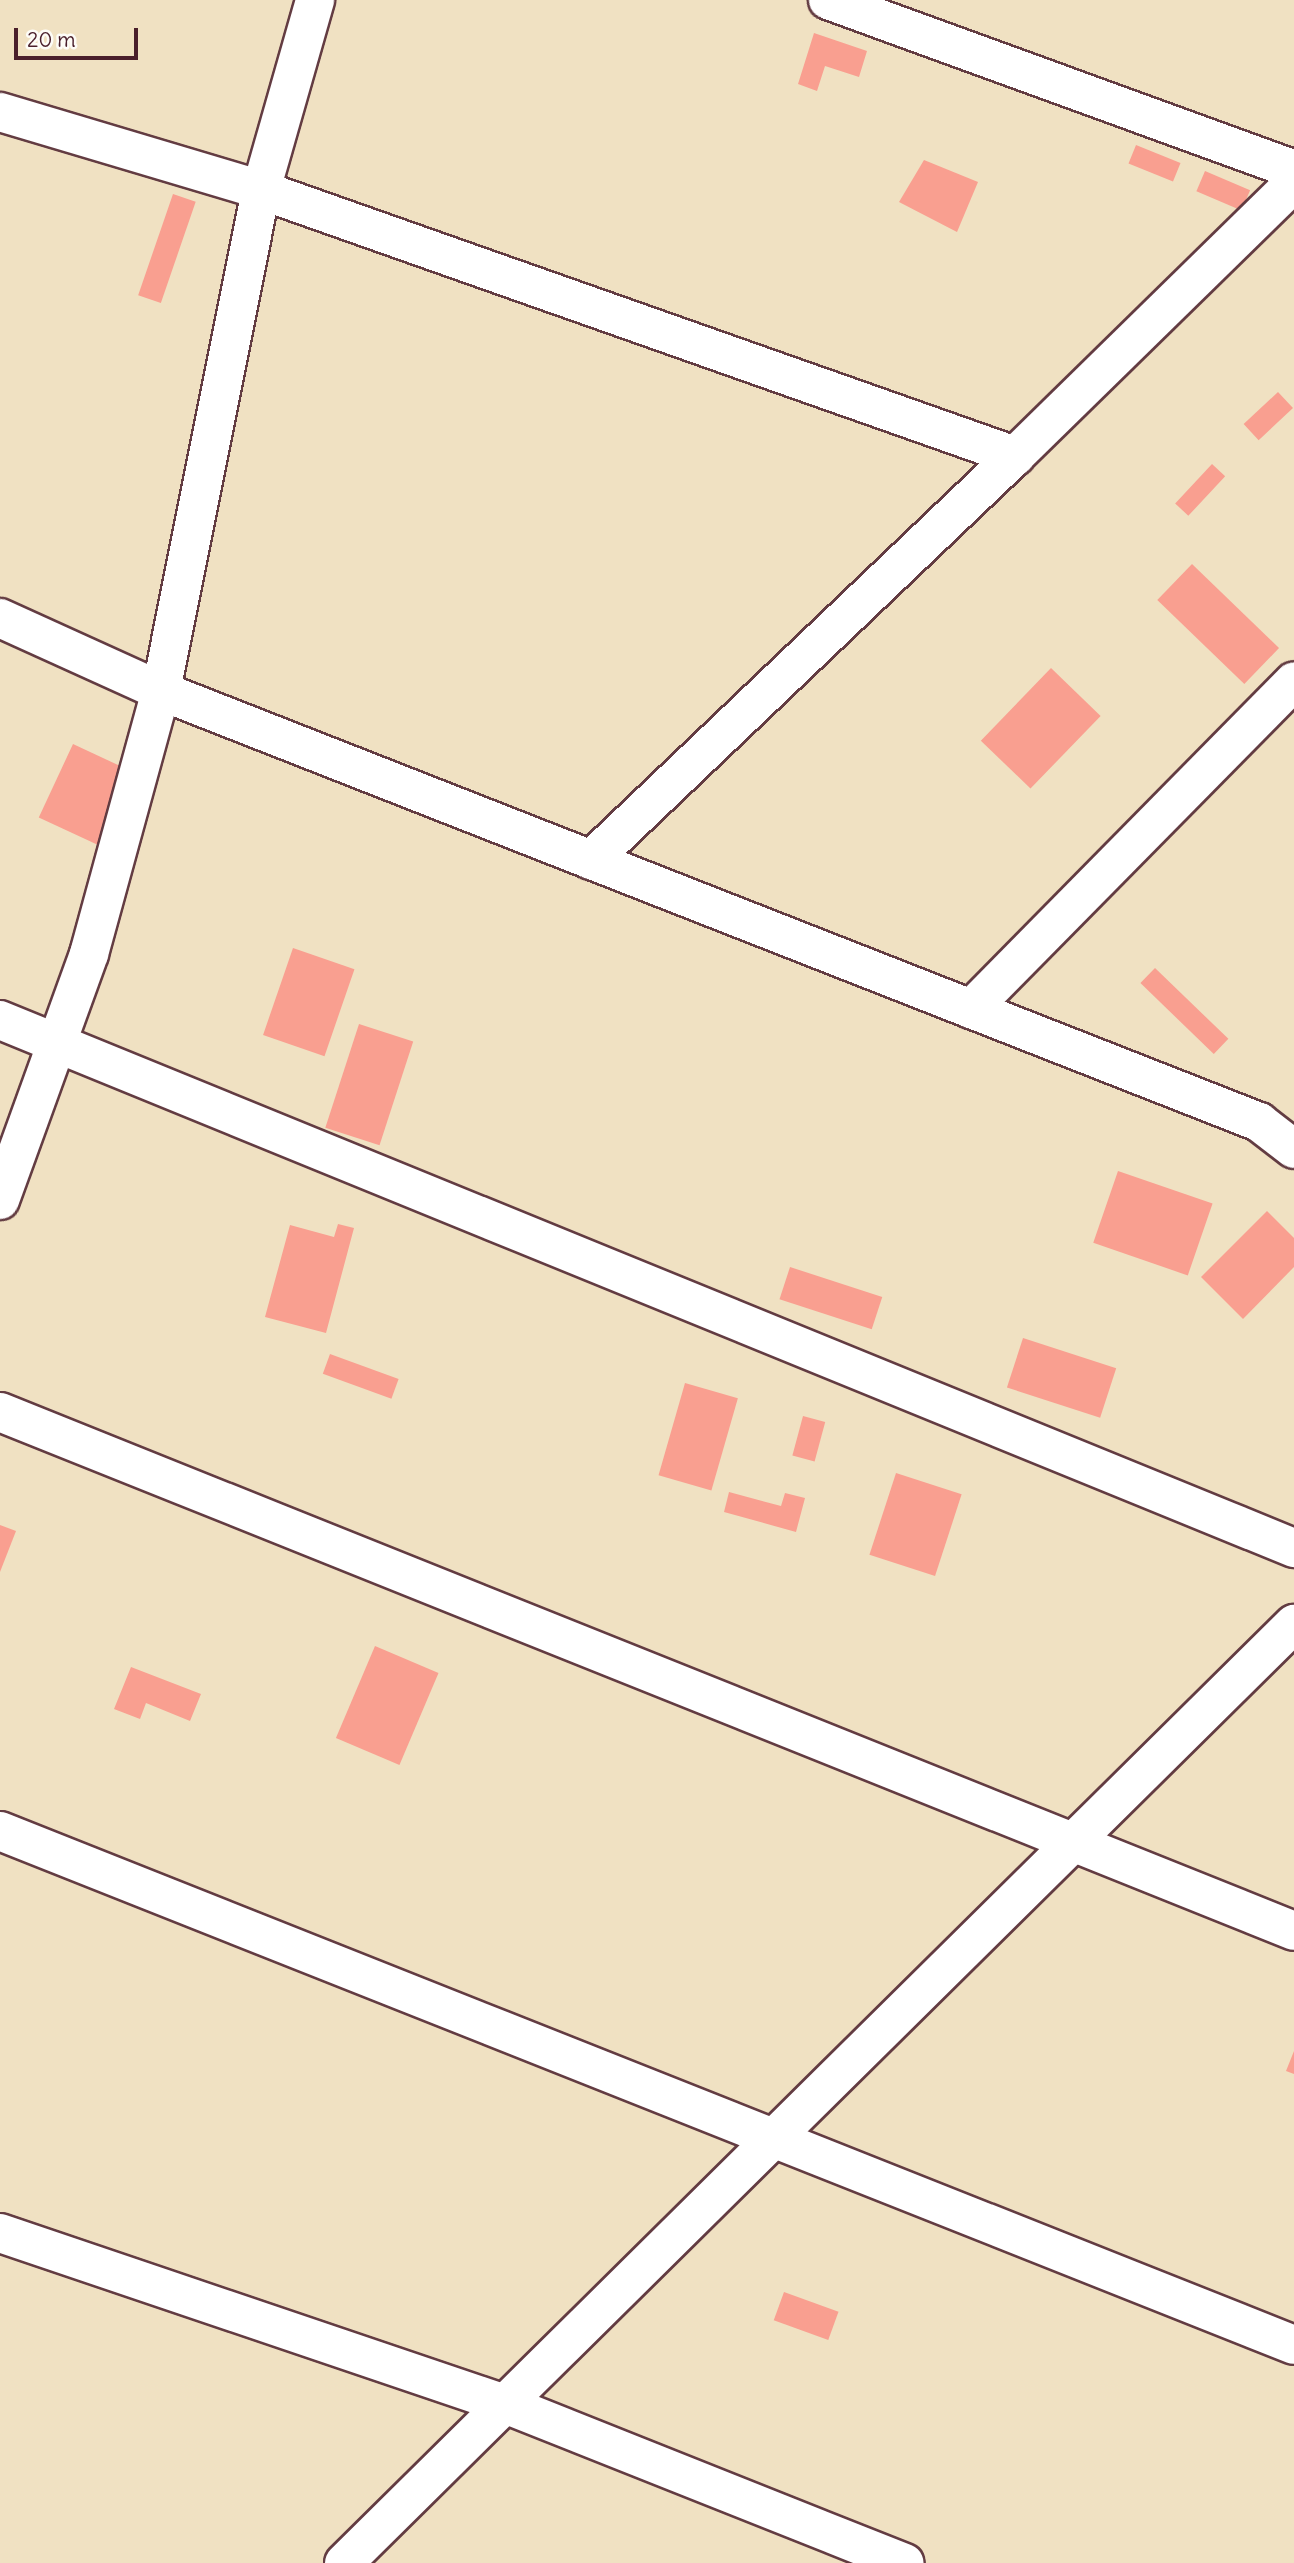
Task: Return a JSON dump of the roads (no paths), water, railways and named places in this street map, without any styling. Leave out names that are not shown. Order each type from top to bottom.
[{"type":"street","points":[[0,1200],[89,954],[161,691],[261,190],[315,0]]},
{"type":"street","points":[[828,0],[1294,170]]},
{"type":"street","points":[[0,112],[261,190],[1015,457]]},
{"type":"street","points":[[591,860],[1015,457],[1294,183]]},
{"type":"street","points":[[0,618],[161,691],[1259,1122],[1294,1149]]},
{"type":"street","points":[[971,1009],[1294,682]]},
{"type":"street","points":[[0,1020],[1294,1548]]},
{"type":"street","points":[[0,1412],[1294,1931]]},
{"type":"street","points":[[344,2563],[1294,1624]]},
{"type":"street","points":[[0,1831],[1294,2346]]},
{"type":"street","points":[[0,2233],[505,2404],[904,2563]]}]
